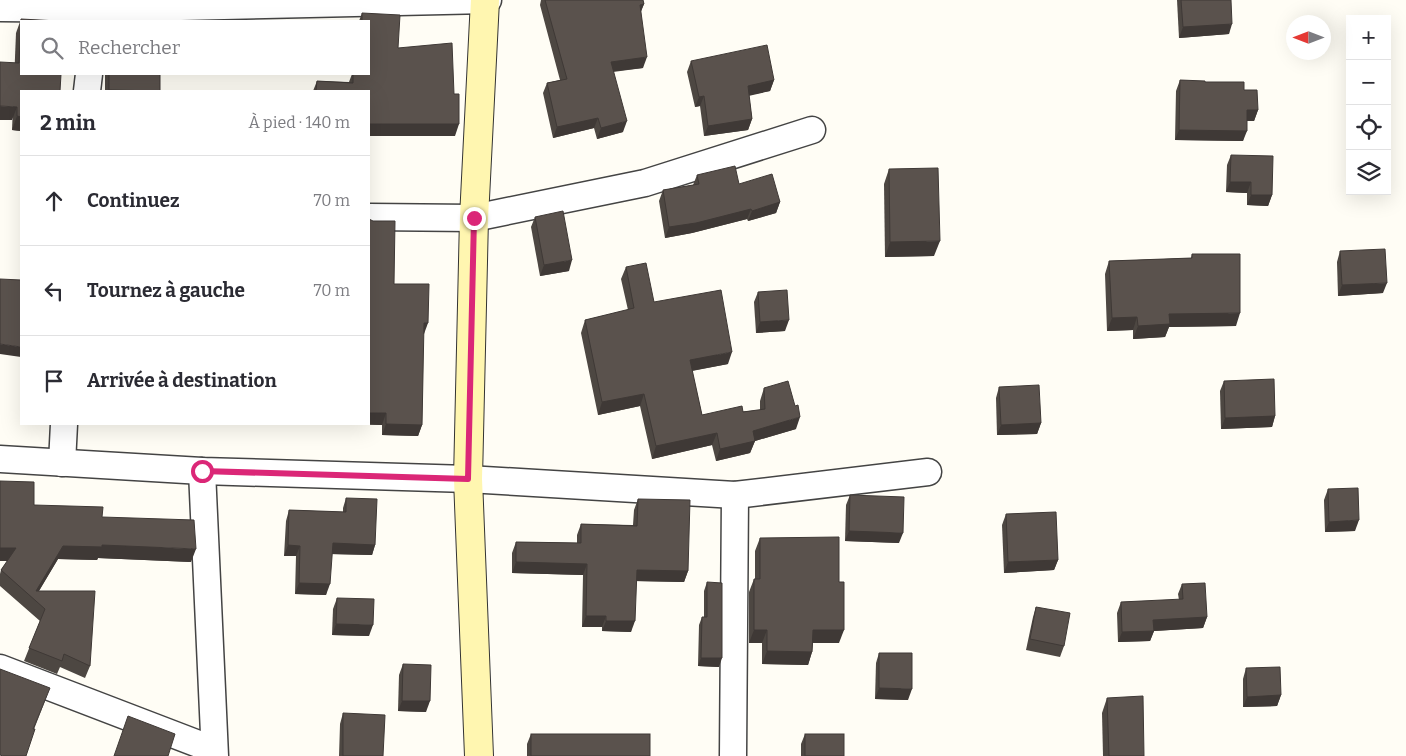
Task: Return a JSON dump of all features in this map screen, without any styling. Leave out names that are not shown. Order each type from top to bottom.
[{"type":"street","points":[[0,8],[95,10],[486,0],[474,218],[468,479],[479,756]]},
{"type":"street","points":[[87,90],[89,75]]},
{"type":"street","points":[[370,217],[474,218],[645,183],[812,130]]},
{"type":"street","points":[[62,463],[64,425]]},
{"type":"street","points":[[0,459],[202,471],[468,479],[735,495],[928,472]]},
{"type":"street","points":[[0,668],[214,753],[202,471]]},
{"type":"street","points":[[733,756],[735,495]]},
{"type":"building","points":[[545,0],[643,0],[644,4],[640,5],[647,57],[611,62],[627,121],[601,128],[598,118],[557,127],[547,83],[567,79]]},
{"type":"building","points":[[1181,0],[1231,0],[1232,24],[1183,27]]},
{"type":"building","points":[[362,13],[400,15],[398,48],[452,43],[454,94],[459,94],[459,124],[370,124],[370,90],[316,90],[317,81],[353,83],[353,75],[370,75],[370,20],[362,20]]},
{"type":"building","points":[[20,41],[20,75],[61,75],[60,90],[20,90],[20,117],[17,116],[17,107],[0,106],[0,62],[19,63]]},
{"type":"building","points":[[767,45],[774,80],[748,86],[752,119],[708,126],[704,96],[699,97],[691,61]]},
{"type":"building","points":[[109,75],[160,75],[160,90],[109,90]]},
{"type":"building","points":[[1180,80],[1244,82],[1244,90],[1257,90],[1258,110],[1247,110],[1247,131],[1179,130]]},
{"type":"building","points":[[1231,155],[1273,156],[1272,195],[1251,195],[1251,182],[1230,182]]},
{"type":"building","points":[[735,166],[739,184],[772,174],[780,202],[752,211],[751,209],[696,223],[669,227],[663,190],[699,184],[697,175]]},
{"type":"building","points":[[938,168],[940,241],[890,242],[889,169]]},
{"type":"building","points":[[563,211],[572,260],[544,265],[535,217]]},
{"type":"building","points":[[370,220],[395,221],[394,284],[429,284],[428,323],[424,323],[422,425],[386,424],[386,413],[370,413]]},
{"type":"building","points":[[1385,249],[1387,283],[1342,285],[1340,251]]},
{"type":"building","points":[[1192,254],[1240,254],[1240,313],[1169,314],[1170,324],[1138,326],[1137,317],[1112,318],[1109,261],[1192,258]]},
{"type":"building","points":[[646,263],[654,302],[721,290],[732,352],[690,360],[702,415],[742,406],[743,412],[765,409],[764,388],[788,381],[795,406],[798,405],[800,417],[753,431],[755,441],[720,449],[717,433],[656,446],[644,394],[602,402],[585,320],[634,308],[626,267]]},
{"type":"building","points":[[0,279],[20,280],[20,347],[0,344]]},
{"type":"building","points":[[787,290],[789,320],[760,322],[758,292]]},
{"type":"building","points":[[1274,379],[1275,416],[1225,418],[1224,381]]},
{"type":"building","points":[[1039,385],[1041,423],[1001,425],[999,387]]},
{"type":"building","points":[[0,481],[34,482],[34,505],[103,507],[102,517],[194,520],[196,549],[102,545],[102,547],[63,546],[36,591],[95,591],[90,666],[64,654],[62,661],[29,648],[45,609],[1,570],[16,548],[0,548]]},
{"type":"building","points":[[1358,488],[1359,520],[1329,522],[1328,489]]},
{"type":"building","points":[[850,495],[904,497],[903,533],[849,531]]},
{"type":"building","points":[[346,498],[377,499],[375,545],[333,543],[330,584],[299,583],[300,546],[288,545],[289,510],[346,512]]},
{"type":"building","points":[[638,499],[690,500],[688,571],[637,570],[635,621],[606,621],[606,616],[586,616],[587,564],[516,562],[516,542],[581,543],[581,524],[637,526]]},
{"type":"building","points":[[1056,512],[1058,560],[1008,562],[1006,514]]},
{"type":"building","points":[[839,537],[839,582],[844,582],[844,630],[813,630],[812,652],[767,651],[767,630],[754,630],[754,579],[760,579],[760,538]]},
{"type":"building","points":[[707,582],[722,583],[722,658],[701,658],[702,617],[707,617]]},
{"type":"building","points":[[1205,583],[1207,617],[1153,620],[1154,631],[1122,632],[1121,602],[1183,599],[1182,584]]},
{"type":"building","points":[[337,598],[374,599],[373,625],[336,624]]},
{"type":"building","points":[[1036,607],[1070,613],[1064,646],[1030,639]]},
{"type":"building","points":[[879,653],[912,653],[912,689],[879,688]]},
{"type":"building","points":[[403,664],[431,665],[430,701],[402,701]]},
{"type":"building","points":[[1280,667],[1281,695],[1247,697],[1246,668]]},
{"type":"building","points":[[0,669],[50,688],[33,729],[35,729],[26,756],[0,755]]},
{"type":"building","points":[[1143,696],[1144,756],[1109,756],[1107,698]]},
{"type":"building","points":[[343,713],[385,715],[383,756],[343,756]]},
{"type":"building","points":[[128,716],[175,734],[168,756],[114,756]]},
{"type":"building","points":[[531,734],[650,734],[650,756],[531,756]]},
{"type":"building","points":[[805,734],[844,734],[844,756],[805,756]]},
{"type":"route","points":[[202,471],[468,479],[474,218]]}]
